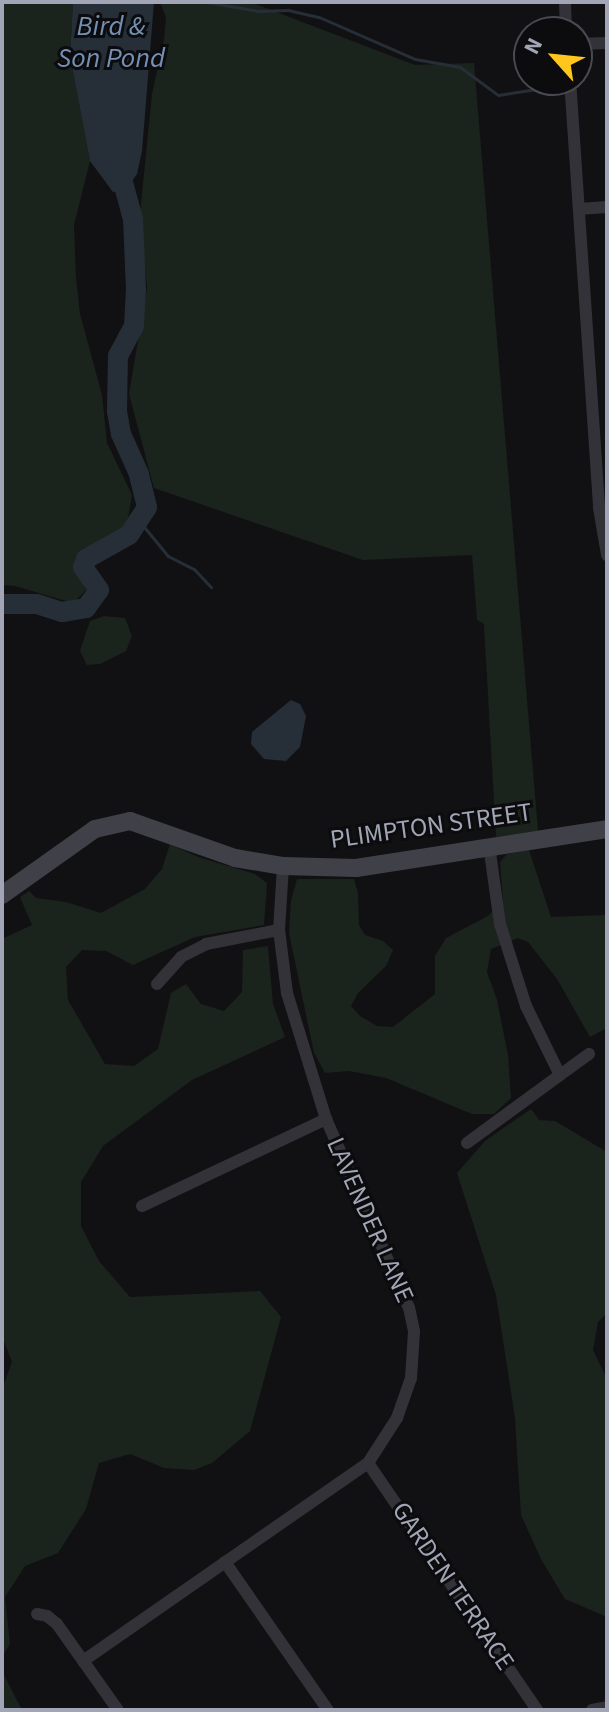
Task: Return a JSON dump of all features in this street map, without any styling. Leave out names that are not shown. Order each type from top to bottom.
[{"type":"street","points":[[571,96],[602,445],[602,538],[607,555]]},
{"type":"street","points":[[579,209],[607,207]]},
{"type":"street","name":"PLIMPTON STREET","points":[[2,895],[95,829],[130,821],[235,858],[283,866],[356,868],[607,828]]},
{"type":"street","points":[[489,845],[502,932],[526,1006],[560,1075]]},
{"type":"street","name":"LAVENDER LANE","points":[[83,1661],[368,1463],[405,1398],[411,1378],[414,1331],[401,1284],[326,1119],[287,993],[279,930],[283,866]]},
{"type":"street","points":[[157,984],[181,957],[206,944],[279,930]]},
{"type":"street","points":[[467,1143],[589,1054]]},
{"type":"street","points":[[142,1206],[326,1119]]},
{"type":"street","name":"GARDEN TERRACE","points":[[368,1463],[537,1710]]},
{"type":"street","points":[[225,1562],[328,1710]]},
{"type":"street","points":[[37,1614],[47,1616],[57,1624],[118,1710]]},
{"type":"street","points":[[592,1710],[607,1707]]},
{"type":"shaded area","points":[[2,2],[73,2],[70,56],[90,161],[74,225],[80,314],[102,395],[107,443],[132,495],[127,524],[104,542],[83,549],[73,565],[86,590],[73,603],[2,585]]},
{"type":"shaded area","points":[[160,2],[250,2],[415,65],[474,63],[538,831],[496,837],[484,624],[477,620],[472,555],[363,560],[154,488],[129,394],[147,288],[140,214],[152,94],[164,40],[166,17]]},
{"type":"shaded area","points":[[104,616],[125,618],[132,636],[126,651],[100,664],[87,665],[80,651],[90,621]]},
{"type":"shaded area","points":[[170,844],[198,857],[255,874],[267,883],[264,925],[195,937],[133,965],[106,951],[82,950],[66,967],[68,1000],[105,1064],[134,1066],[158,1049],[171,993],[186,984],[201,1004],[224,1011],[242,992],[243,950],[268,946],[273,1004],[285,1037],[192,1080],[103,1146],[81,1182],[81,1226],[99,1261],[130,1297],[260,1291],[281,1317],[250,1431],[212,1463],[194,1470],[164,1468],[130,1454],[99,1463],[86,1509],[58,1553],[25,1566],[5,1597],[10,1644],[2,1657],[2,1389],[12,1362],[2,1336],[2,939],[32,925],[20,897],[29,891],[36,898],[66,902],[101,913],[145,889],[162,869]]},
{"type":"shaded area","points":[[529,850],[551,917],[607,915],[607,1028],[590,1037],[557,979],[528,942],[518,938],[491,949],[487,972],[497,1000],[508,1055],[511,1098],[494,1114],[472,1114],[386,1078],[349,1071],[325,1073],[314,1053],[289,933],[291,901],[297,879],[354,879],[358,893],[359,925],[365,935],[383,941],[393,950],[386,966],[358,993],[351,1006],[360,1016],[377,1026],[393,1027],[435,994],[435,956],[446,938],[488,916],[503,900],[500,862],[507,854]]},
{"type":"shaded area","points":[[531,1109],[539,1120],[555,1121],[607,1152],[607,1313],[598,1322],[593,1350],[607,1379],[607,1617],[565,1599],[541,1559],[521,1515],[515,1418],[496,1295],[457,1173],[485,1141]]},
{"type":"shaded area","points":[[2,1671],[22,1710],[2,1710]]},
{"type":"water","name":"Bird & Son Pond","points":[[73,2],[154,2],[142,151],[137,174],[125,191],[113,192],[90,161],[70,56]]},
{"type":"water","points":[[291,700],[300,704],[306,716],[300,747],[286,761],[264,759],[251,744],[252,732]]},
{"type":"waterway","points":[[207,2],[258,11],[288,10],[319,17],[415,59],[460,67],[498,95],[513,93]]},
{"type":"waterway","points":[[2,604],[37,604],[62,612],[86,608],[99,590],[83,567],[86,559],[129,535],[147,507],[139,474],[121,434],[117,411],[118,356],[134,326],[136,290],[133,219],[118,164]]},
{"type":"waterway","points":[[140,522],[168,556],[194,569],[211,587]]}]
